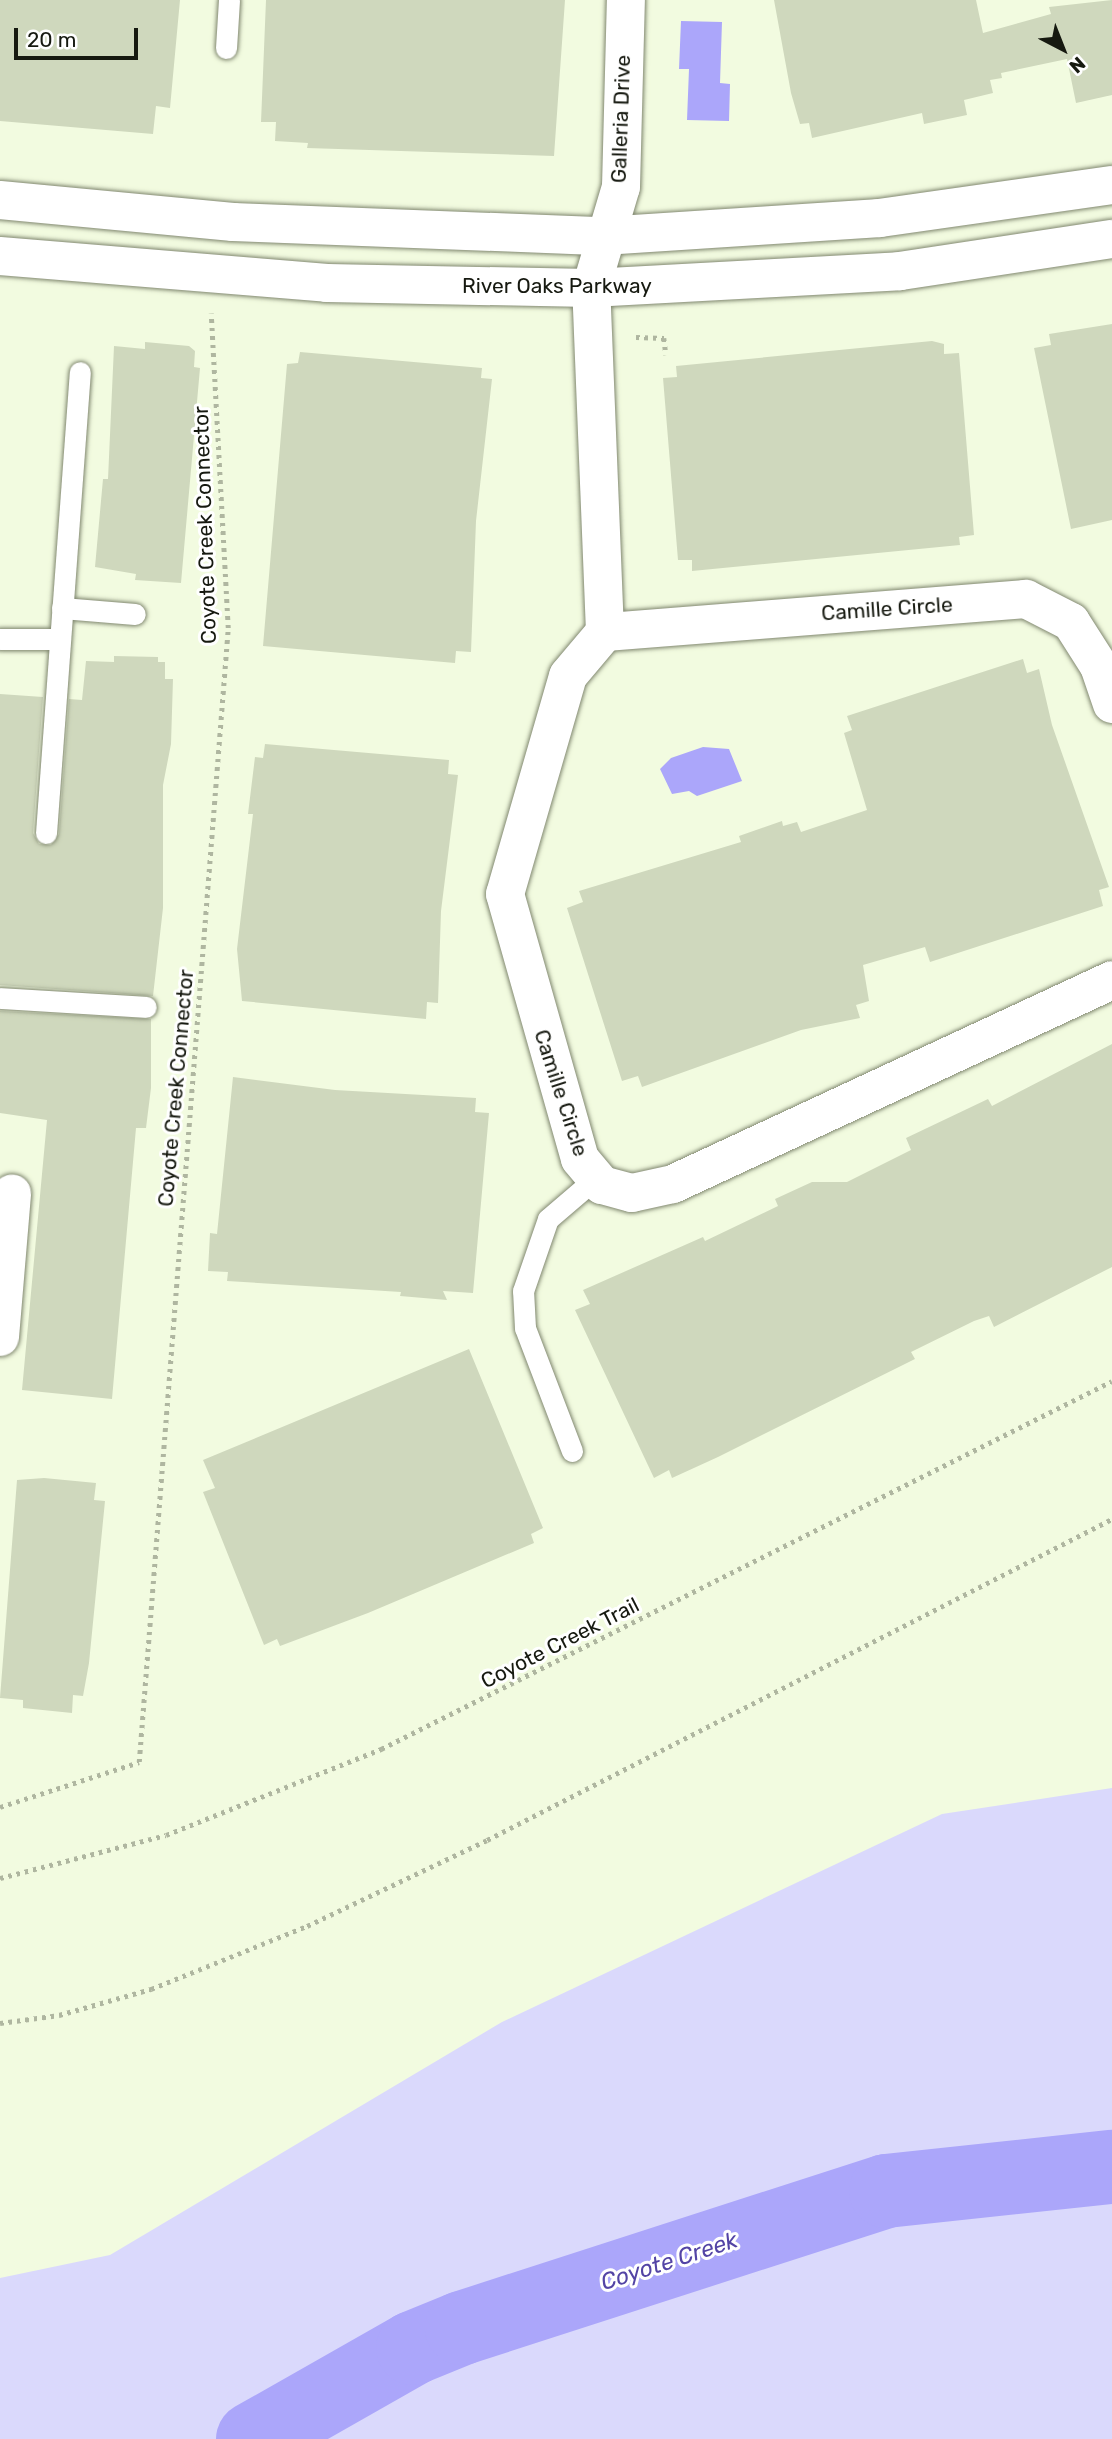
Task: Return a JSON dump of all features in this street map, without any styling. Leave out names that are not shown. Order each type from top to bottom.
[{"type":"street","name":"Galleria Drive","points":[[603,236],[621,187],[626,0]]},
{"type":"street","points":[[0,200],[233,222],[603,236],[880,218],[1112,185]]},
{"type":"street","points":[[603,236],[591,288],[605,632]]},
{"type":"street","name":"River Oaks Parkway","points":[[0,256],[209,271],[327,283],[591,288],[900,271],[1112,239]]},
{"type":"street","name":"Camille Circle","points":[[1112,704],[1100,647],[1070,622],[1026,599],[605,632],[568,676],[505,894],[580,1159],[602,1185],[632,1193],[673,1184],[1112,981]]},
{"type":"street","points":[[0,1337],[12,1194]]},
{"type":"lane","points":[[226,48],[229,0]]},
{"type":"lane","points":[[46,833],[80,372]]},
{"type":"lane","points":[[62,607],[135,614]]},
{"type":"lane","points":[[0,639],[60,639]]},
{"type":"lane","points":[[0,998],[146,1007]]},
{"type":"lane","points":[[572,1451],[525,1328],[523,1291],[548,1219],[596,1178]]},
{"type":"path","name":"Coyote Creek Connector","points":[[0,1807],[139,1762],[228,628],[209,271]]},
{"type":"path","points":[[636,337],[664,338],[666,355]]},
{"type":"path","name":"Coyote Creek Trail","points":[[0,1878],[166,1835],[381,1749],[1112,1381]]},
{"type":"path","points":[[0,2023],[59,2015],[151,1989],[307,1926],[486,1840],[1112,1519]]},
{"type":"shaded area","points":[[681,21],[722,22],[720,83],[730,84],[729,121],[687,120],[689,69],[679,69]]},
{"type":"shaded area","points":[[703,747],[729,749],[742,781],[697,796],[689,791],[672,794],[660,769],[671,758]]},
{"type":"shaded area","points":[[1112,1788],[1112,2439],[0,2439],[0,2278],[110,2255],[502,2022],[942,1814]]},
{"type":"building","points":[[0,0],[180,0],[170,108],[156,106],[153,134],[0,121]]},
{"type":"building","points":[[266,0],[565,0],[554,156],[307,148],[308,143],[275,141],[276,122],[261,122]]},
{"type":"building","points":[[774,0],[976,0],[983,33],[1051,14],[1049,7],[1112,0],[1112,95],[1076,103],[1067,59],[1001,73],[1002,78],[990,80],[993,93],[964,100],[967,115],[924,124],[922,113],[812,138],[809,123],[800,124],[791,93]]},
{"type":"building","points":[[1112,324],[1112,520],[1071,529],[1034,348],[1051,345],[1049,334]]},
{"type":"building","points":[[932,341],[944,344],[944,354],[959,353],[974,535],[959,537],[960,545],[692,571],[692,560],[678,560],[663,378],[677,377],[676,366]]},
{"type":"building","points":[[145,342],[189,346],[195,351],[194,367],[200,368],[181,583],[135,580],[136,574],[95,567],[103,479],[108,479],[114,346],[145,349]]},
{"type":"building","points":[[300,352],[482,368],[481,378],[492,379],[476,521],[471,652],[456,651],[455,663],[263,646],[287,364],[298,363]]},
{"type":"building","points":[[114,656],[158,657],[158,662],[165,662],[165,679],[173,679],[171,744],[163,785],[163,908],[153,996],[0,985],[0,694],[43,697],[33,833],[39,844],[51,845],[59,834],[69,699],[82,700],[86,661],[114,662]]},
{"type":"building","points":[[1023,659],[1027,673],[1039,669],[1052,725],[1109,887],[1099,890],[1103,906],[930,962],[925,947],[863,965],[869,1001],[856,1005],[860,1018],[801,1030],[642,1087],[638,1076],[622,1081],[567,908],[583,902],[579,891],[741,842],[739,836],[782,821],[783,826],[797,822],[801,832],[867,810],[844,733],[852,730],[847,716]]},
{"type":"building","points":[[265,744],[449,760],[448,774],[458,775],[441,911],[438,1003],[427,1002],[426,1019],[242,1001],[237,949],[253,814],[248,814],[255,757],[263,758]]},
{"type":"building","points":[[0,1011],[151,1019],[151,1088],[146,1128],[136,1128],[112,1399],[22,1390],[47,1120],[0,1113]]},
{"type":"building","points":[[1112,1044],[1112,1267],[994,1327],[989,1316],[974,1321],[911,1352],[915,1359],[718,1457],[672,1478],[669,1470],[654,1478],[575,1310],[590,1304],[583,1290],[703,1237],[705,1241],[778,1206],[775,1199],[812,1182],[847,1182],[911,1150],[906,1138],[988,1099],[992,1106]]},
{"type":"building","points":[[233,1077],[335,1090],[476,1098],[475,1112],[489,1113],[473,1293],[443,1291],[447,1300],[400,1296],[401,1292],[227,1281],[228,1272],[208,1271],[210,1233],[217,1234]]},
{"type":"building","points":[[469,1349],[543,1528],[531,1534],[534,1543],[368,1613],[280,1646],[277,1639],[264,1645],[203,1492],[215,1488],[203,1460]]},
{"type":"building","points":[[44,1478],[96,1483],[94,1500],[105,1501],[89,1663],[83,1696],[73,1695],[72,1713],[23,1708],[23,1700],[0,1698],[17,1480]]},
{"type":"waterway","name":"Coyote Creek","points":[[253,2439],[413,2348],[462,2328],[886,2191],[1112,2167]]}]
